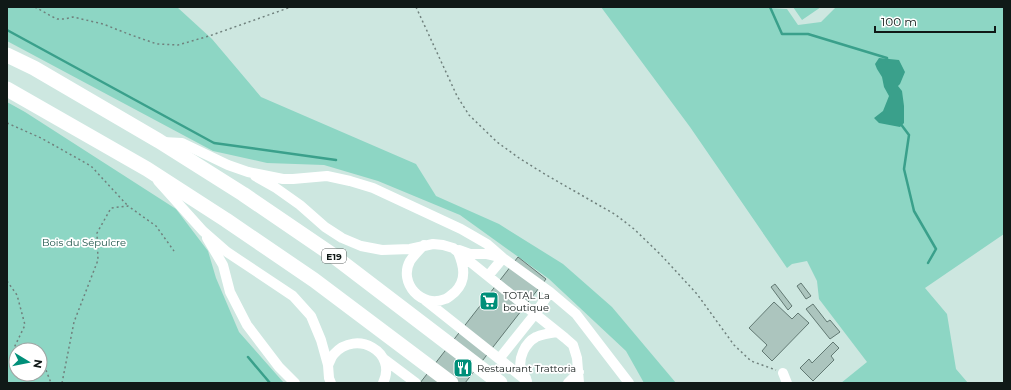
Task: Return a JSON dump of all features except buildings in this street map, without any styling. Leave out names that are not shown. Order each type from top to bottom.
[{"type":"highway","name":"E19","points":[[7,54],[34,68],[159,141],[243,194],[331,254],[500,383]]},
{"type":"highway","points":[[7,89],[147,169],[226,220],[314,280],[451,383]]},
{"type":"street","points":[[159,141],[182,143],[228,165],[248,172],[283,179],[327,176],[350,181],[373,188],[461,229],[487,244],[503,258],[550,292],[576,314],[630,383]]},
{"type":"street","points":[[147,169],[204,231],[227,252],[293,296],[311,316],[321,340],[331,383]]},
{"type":"street","points":[[248,172],[276,188],[300,205],[325,227],[342,238],[361,246],[382,250],[410,249],[433,244],[443,245],[470,254],[486,254],[503,258]]},
{"type":"street","points":[[204,231],[223,265],[230,292],[247,325],[279,367],[295,383]]},
{"type":"street","points":[[424,245],[409,262],[407,273],[409,285],[417,295],[529,382]]},
{"type":"street","points":[[456,250],[573,345],[577,358],[579,383]]},
{"type":"street","points":[[425,300],[437,301],[446,299],[457,289],[463,279],[464,270],[456,250]]},
{"type":"street","points":[[488,276],[503,258]]},
{"type":"street","points":[[499,359],[535,314],[550,292]]},
{"type":"street","points":[[529,382],[521,370],[520,360],[522,353],[534,338],[543,334],[557,332]]},
{"type":"street","points":[[328,365],[333,354],[342,347],[353,343],[363,343],[376,349],[384,359],[410,381]]},
{"type":"street","points":[[383,383],[386,368],[384,359]]},
{"type":"street","points":[[568,383],[579,372]]},
{"type":"street","points":[[783,373],[787,383]]},
{"type":"path","points":[[36,7],[57,18],[65,19],[73,17],[103,24],[157,44],[178,44],[209,36],[291,7]]},
{"type":"path","points":[[416,7],[457,96],[469,115],[497,142],[519,158],[616,215],[634,229],[661,255],[697,294],[734,345],[751,361],[783,373]]},
{"type":"path","points":[[7,123],[41,138],[91,166],[128,206],[156,226],[174,251]]},
{"type":"path","points":[[62,383],[74,322],[98,260],[97,233],[112,208],[128,206]]},
{"type":"path","points":[[7,281],[17,295],[25,325],[17,342]]},
{"type":"green space","points":[[7,7],[177,7],[212,39],[261,97],[416,164],[436,196],[499,224],[563,264],[612,307],[676,383],[644,383],[626,351],[549,279],[460,215],[378,181],[324,165],[267,163],[213,151],[7,41]]},
{"type":"green space","points":[[601,7],[768,7],[787,9],[798,25],[821,22],[836,7],[1004,7],[1004,234],[925,288],[947,314],[956,369],[968,383],[841,383],[867,362],[819,299],[817,281],[807,261],[792,264],[787,268],[690,127]]},
{"type":"green space","points":[[793,7],[821,7],[802,20]]},
{"type":"green space","name":"Bois du Sépulcre","points":[[7,102],[176,209],[208,251],[216,278],[239,332],[284,383],[7,383]]},
{"type":"shaded area","points":[[879,58],[899,60],[905,72],[898,86],[902,91],[904,106],[904,123],[900,127],[879,123],[874,118],[883,111],[889,96],[884,87],[882,77],[875,64]]},
{"type":"waterway","points":[[770,7],[782,34],[808,34],[887,58],[887,61]]},
{"type":"waterway","points":[[7,30],[214,143],[336,160]]},
{"type":"waterway","points":[[900,123],[909,135],[904,169],[914,211],[936,249],[928,263]]},
{"type":"waterway","points":[[248,357],[270,383]]},
{"type":"place","name":"TOTAL La boutique","points":[[489,301]]},
{"type":"place","name":"Restaurant Trattoria","points":[[463,368]]}]
